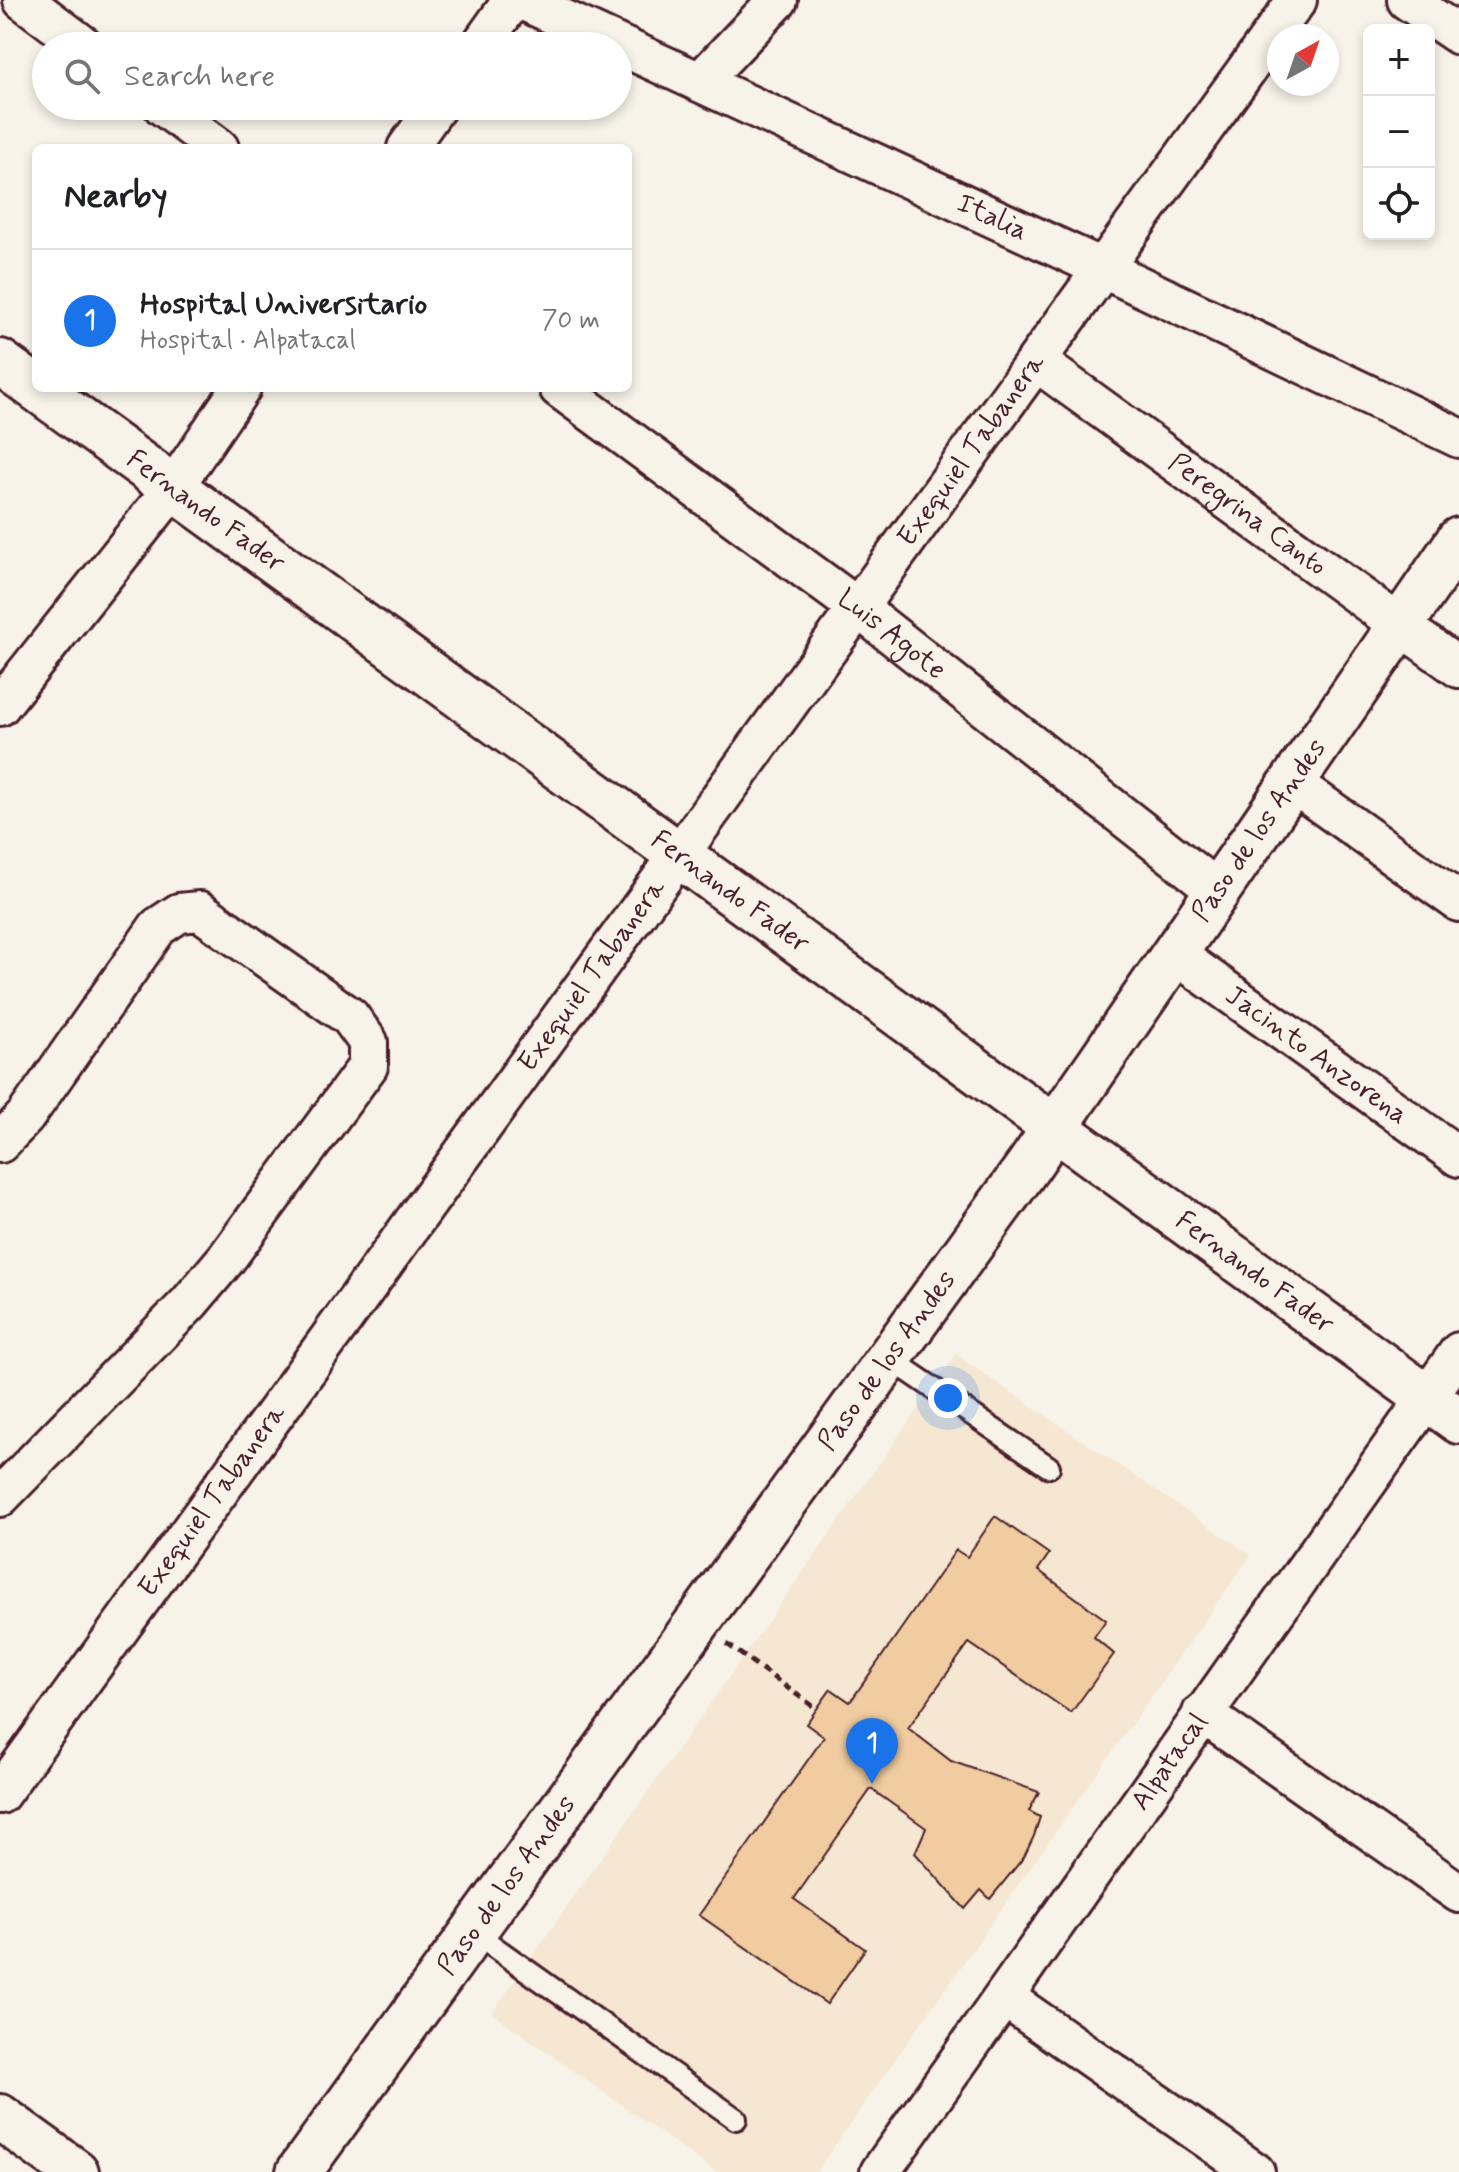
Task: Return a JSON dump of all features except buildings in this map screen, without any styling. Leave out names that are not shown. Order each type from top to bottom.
[{"type":"street","points":[[23,0],[65,32]]},
{"type":"street","points":[[490,32],[513,0]]},
{"type":"street","name":"Italia","points":[[522,0],[591,32]]},
{"type":"street","points":[[700,82],[778,0]]},
{"type":"street","name":"Exequiel Tabanera","points":[[0,1794],[1297,0]]},
{"type":"street","points":[[1407,0],[1459,35]]},
{"type":"street","name":"Italia","points":[[632,51],[1102,268],[1459,438]]},
{"type":"street","points":[[182,120],[214,144]]},
{"type":"street","points":[[410,144],[427,120]]},
{"type":"street","name":"Fernando Fader","points":[[0,362],[32,385]]},
{"type":"street","name":"Peregrina Canto","points":[[1037,362],[1459,668]]},
{"type":"street","name":"Fernando Fader","points":[[41,392],[1442,1410]]},
{"type":"street","points":[[0,706],[173,488],[238,392]]},
{"type":"street","name":"Luis Agote","points":[[564,392],[858,608],[1218,891]]},
{"type":"street","name":"Paso de los Andes","points":[[299,2172],[1055,1127],[1459,540]]},
{"type":"street","points":[[1292,783],[1459,902]]},
{"type":"street","points":[[0,1143],[34,1104],[158,927],[179,913],[200,911],[350,1017],[368,1042],[368,1066],[226,1259],[189,1303],[0,1497]]},
{"type":"street","name":"Jacinto Anzorena","points":[[1175,954],[1459,1157]]},
{"type":"street","name":"Alpatacal","points":[[880,2172],[1202,1713],[1442,1410],[1459,1352]]},
{"type":"street","points":[[1202,1713],[1459,1893]]},
{"type":"street","points":[[1004,1997],[1255,2172]]},
{"type":"street","points":[[0,2117],[76,2172]]},
{"type":"lane","points":[[889,1358],[1049,1467]]},
{"type":"lane","points":[[473,1932],[736,2119]]},
{"type":"path","points":[[697,1623],[817,1709]]},
{"type":"shaded area","points":[[956,1355],[1251,1555],[816,2172],[716,2172],[492,2013]]},
{"type":"place","name":"Hospital Universitario","points":[[872,1784]]}]
